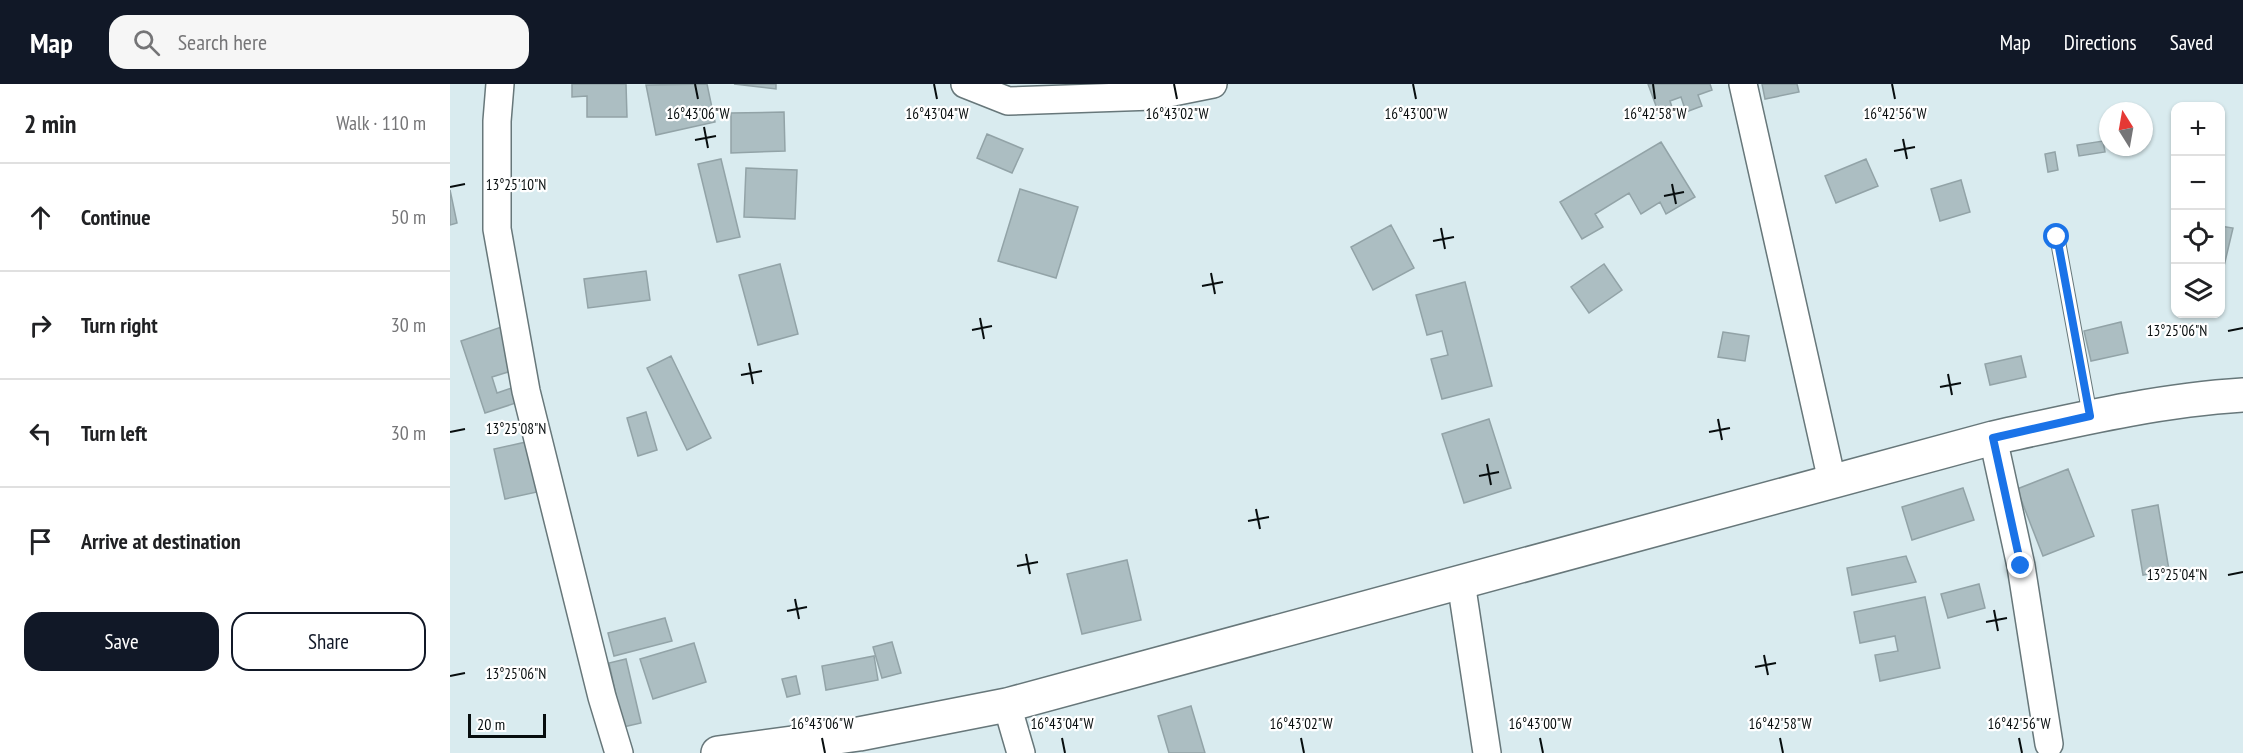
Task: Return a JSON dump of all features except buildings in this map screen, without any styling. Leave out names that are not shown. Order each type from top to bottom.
[{"type":"street","points":[[500,84],[497,121],[497,229],[526,391],[602,697],[619,753]]},
{"type":"street","points":[[965,84],[1008,101],[1153,96],[1213,84]]},
{"type":"street","points":[[1743,84],[1832,481]]},
{"type":"street","points":[[718,753],[860,734],[1007,705],[1993,438],[2090,416],[2217,396],[2243,395]]},
{"type":"street","points":[[1993,438],[2021,566],[2049,744]]},
{"type":"street","points":[[1461,582],[1487,753]]},
{"type":"street","points":[[1007,705],[1021,753]]},
{"type":"lane","points":[[2057,237],[2090,416]]},
{"type":"route","points":[[2021,566],[1993,438],[2090,416],[2057,237]]}]
